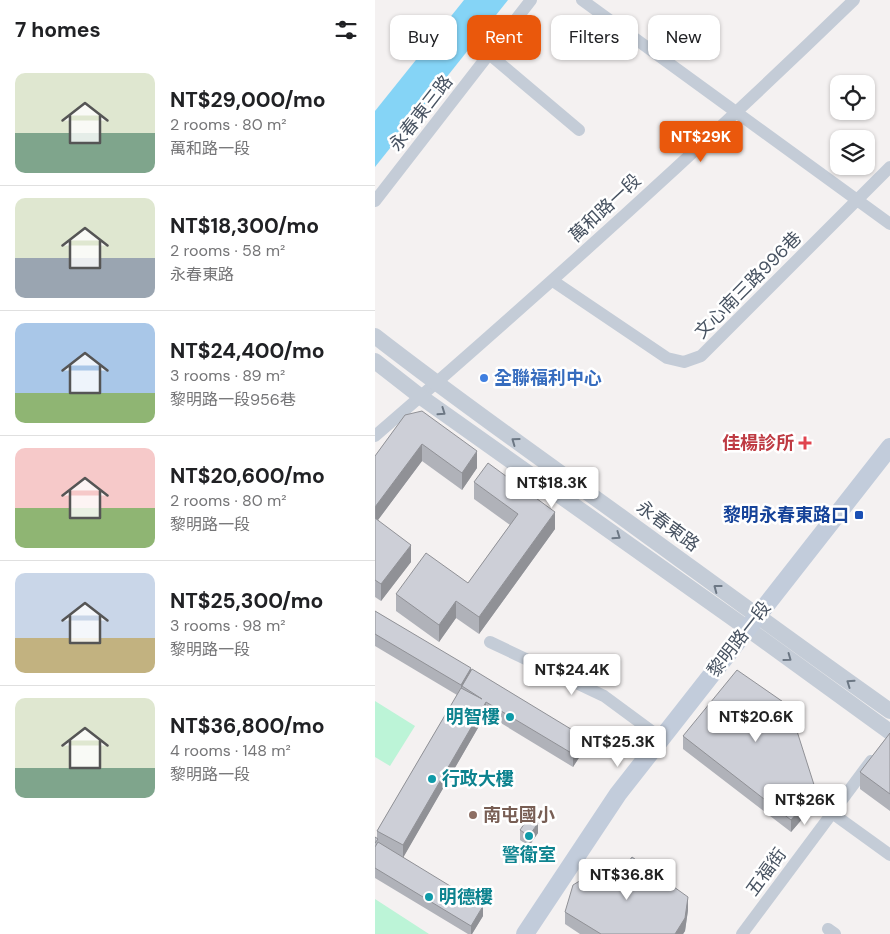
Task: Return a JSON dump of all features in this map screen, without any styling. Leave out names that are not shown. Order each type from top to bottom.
[{"type":"main road","name":"黎明路一段","points":[[525,934],[618,794],[890,447]]},
{"type":"street","name":"永春東三路","points":[[519,15],[531,0]]},
{"type":"street","points":[[582,0],[890,224]]},
{"type":"street","name":"萬和路一段","points":[[375,436],[553,280],[736,112],[854,0]]},
{"type":"street","name":"永春東三路","points":[[375,201],[484,60]]},
{"type":"street","points":[[496,60],[579,130]]},
{"type":"street","name":"文心南三路996巷","points":[[553,280],[667,358],[684,362],[701,356],[890,167]]},
{"type":"street","name":"永春東路","points":[[375,336],[436,383],[639,530],[752,623],[886,740]]},
{"type":"street","name":"永春東路","points":[[375,361],[421,397],[752,623],[890,711]]},
{"type":"street","points":[[490,642],[604,696],[661,738]]},
{"type":"street","name":"五福街","points":[[742,934],[886,740]]},
{"type":"street","points":[[833,813],[890,855]]},
{"type":"green space","points":[[375,701],[415,726],[390,766],[375,757]]},
{"type":"green space","points":[[375,899],[429,934],[375,934]]},
{"type":"water","points":[[464,0],[508,0],[496,15],[467,15],[467,51],[375,167],[375,111],[416,60],[457,60],[457,15],[452,15]]},
{"type":"building","points":[[422,411],[477,451],[462,473],[422,444],[375,507],[375,456],[405,415]]},
{"type":"building","points":[[488,463],[555,512],[479,617],[456,601],[439,625],[396,594],[426,553],[468,583],[518,514],[474,482]]},
{"type":"building","points":[[375,518],[411,545],[381,584],[375,580]]},
{"type":"building","points":[[375,611],[471,668],[461,685],[375,634]]},
{"type":"building","points":[[472,669],[584,737],[573,754],[486,702],[403,845],[377,831],[461,688],[482,699],[462,686]]},
{"type":"building","points":[[737,670],[789,706],[816,791],[791,820],[683,736]]},
{"type":"building","points":[[890,733],[890,794],[860,772]]},
{"type":"building","points":[[529,817],[538,823],[529,836],[520,830]]},
{"type":"building","name":"明德樓","points":[[378,842],[483,906],[471,926],[375,868],[375,847]]},
{"type":"building","points":[[632,857],[688,897],[685,918],[675,934],[601,934],[565,912],[573,885],[612,861],[624,868]]},
{"type":"place","name":"全聯福利中心","points":[[484,378]]},
{"type":"place","name":"佳楊診所","points":[[805,443]]},
{"type":"place","name":"黎明永春東路口","points":[[859,515]]},
{"type":"place","name":"明智樓","points":[[510,717]]},
{"type":"place","name":"行政大樓","points":[[432,779]]},
{"type":"place","name":"南屯國小","points":[[473,815]]},
{"type":"place","name":"警衛室","points":[[529,836]]},
{"type":"place","name":"明德樓","points":[[429,897]]}]
